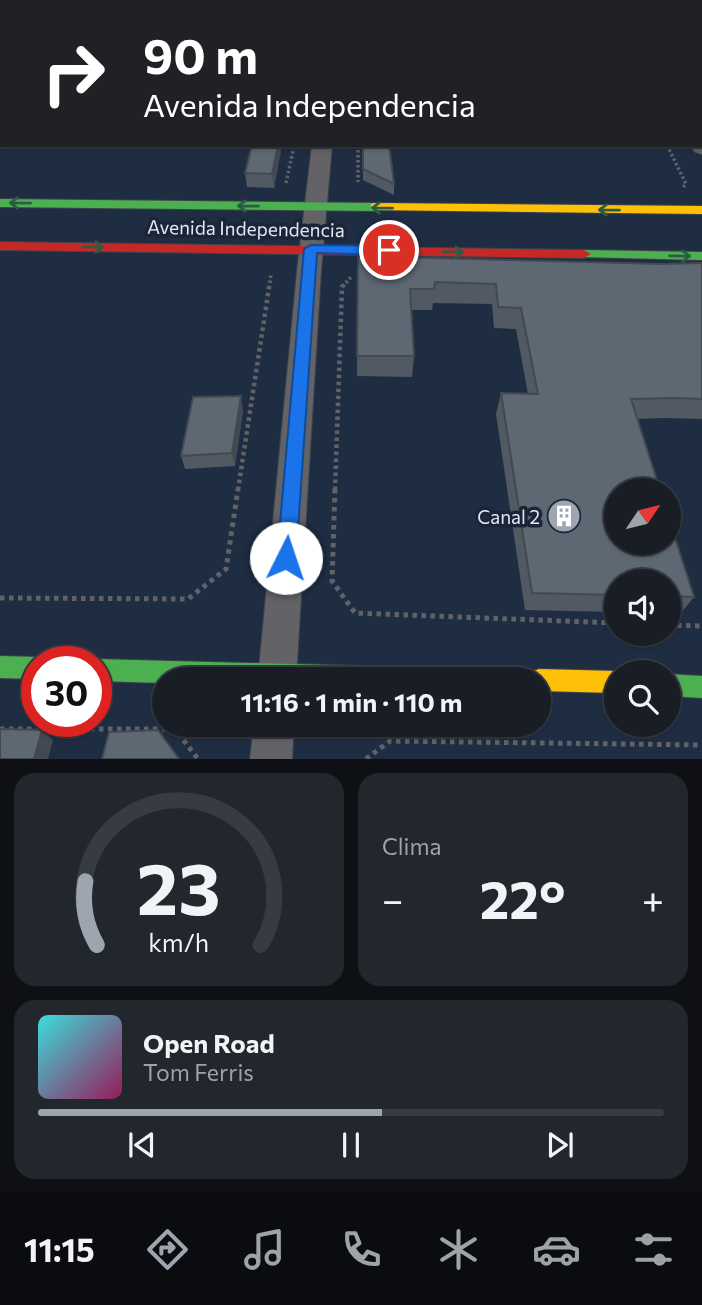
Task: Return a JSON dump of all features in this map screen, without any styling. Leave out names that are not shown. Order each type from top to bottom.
[{"type":"main road","name":"Avenida Independencia","points":[[0,203],[702,211]]},
{"type":"main road","name":"Avenida Independencia","points":[[0,246],[702,256]]},
{"type":"main road","points":[[0,667],[21,668]]},
{"type":"main road","points":[[112,671],[152,672]]},
{"type":"main road","points":[[551,680],[604,682]]},
{"type":"main road","points":[[681,686],[702,687]]},
{"type":"street","points":[[278,667],[311,249],[322,147]]},
{"type":"street","points":[[271,759],[273,737]]},
{"type":"path","points":[[287,183],[295,147]]},
{"type":"path","points":[[358,147],[356,181],[364,187]]},
{"type":"path","points":[[668,147],[686,184],[678,191]]},
{"type":"path","points":[[358,271],[342,287],[332,581],[355,613],[604,623]]},
{"type":"path","points":[[0,598],[188,599],[226,569],[272,272]]},
{"type":"path","points":[[681,625],[702,626]]},
{"type":"path","points":[[0,729],[175,729],[198,759]]},
{"type":"path","points":[[366,759],[390,741],[702,745]]},
{"type":"shaded area","points":[[0,147],[702,147],[702,759],[0,759]]},
{"type":"building","points":[[252,147],[278,147],[272,174],[245,173]]},
{"type":"building","points":[[363,147],[389,147],[394,184],[363,169]]},
{"type":"building","points":[[358,256],[702,263],[702,399],[631,399],[656,478],[604,478],[604,555],[681,555],[694,597],[681,596],[681,569],[604,569],[604,595],[532,593],[501,393],[538,394],[521,308],[498,307],[496,284],[435,282],[434,289],[410,289],[414,356],[357,356]]},
{"type":"building","points":[[241,396],[232,453],[181,456],[193,397]]},
{"type":"building","points":[[0,729],[21,730],[21,737],[40,737],[34,759],[0,759]]},
{"type":"building","points":[[152,730],[152,737],[163,737],[179,759],[102,759],[108,737],[112,737],[112,732]]},
{"type":"traffic: fast","points":[[0,203],[375,207]]},
{"type":"traffic: fast","points":[[584,254],[702,256]]},
{"type":"traffic: fast","points":[[0,667],[21,668]]},
{"type":"traffic: fast","points":[[112,670],[152,671]]},
{"type":"traffic: fast","points":[[681,686],[702,687]]},
{"type":"traffic: slow","points":[[375,207],[702,210]]},
{"type":"traffic: slow","points":[[551,680],[604,682]]},
{"type":"traffic: jam","points":[[0,246],[584,254]]},
{"type":"place","name":"Canal 2","points":[[564,516]]},
{"type":"route","points":[[286,558],[311,249],[389,250]]}]
